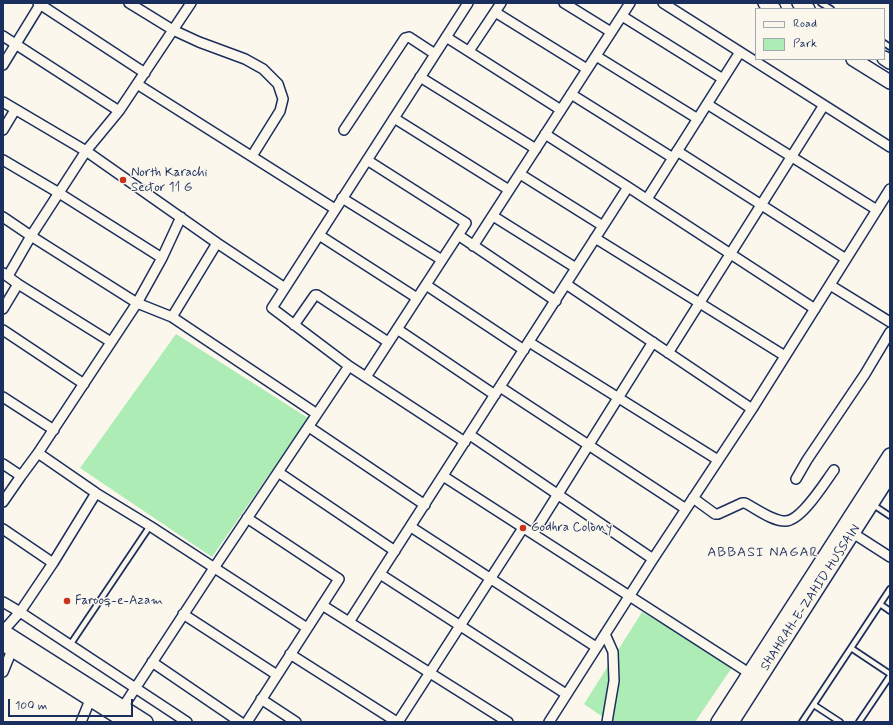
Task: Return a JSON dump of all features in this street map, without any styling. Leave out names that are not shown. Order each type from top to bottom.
[{"type":"main road","points":[[855,60],[890,82]]},
{"type":"main road","name":"SHAHRAH-E-ZAHID HUSSAIN","points":[[732,722],[867,500],[890,455]]},
{"type":"main road","name":"SHAHRAH-E-ZAHID HUSSAIN","points":[[867,500],[890,475]]},
{"type":"main road","name":"SHAHRAH-E-ZAHID HUSSAIN","points":[[718,722],[749,673],[848,530]]},
{"type":"main road","points":[[3,631],[146,722]]},
{"type":"main road","points":[[7,647],[126,722]]},
{"type":"street","points":[[129,3],[172,30],[245,59],[263,69],[278,84],[283,99],[280,111],[252,156]]},
{"type":"street","points":[[111,342],[18,284],[5,274],[86,151],[119,111],[191,3]]},
{"type":"street","points":[[468,3],[272,308],[349,366],[558,494],[653,559]]},
{"type":"street","points":[[469,51],[501,3]]},
{"type":"street","points":[[564,3],[611,32]]},
{"type":"street","points":[[474,246],[630,3]]},
{"type":"street","points":[[662,3],[890,147]]},
{"type":"street","points":[[3,65],[40,4],[144,73]]},
{"type":"street","points":[[495,12],[587,69]]},
{"type":"street","points":[[622,16],[723,80]]},
{"type":"street","points":[[3,36],[119,111]]},
{"type":"street","points":[[344,130],[405,38],[409,37],[435,54]]},
{"type":"street","points":[[446,37],[561,110]]},
{"type":"street","points":[[647,199],[740,52]]},
{"type":"street","points":[[596,56],[698,119]]},
{"type":"street","points":[[420,77],[536,149]]},
{"type":"street","points":[[137,84],[335,209]]},
{"type":"street","points":[[571,94],[762,205],[846,259]]},
{"type":"street","points":[[3,102],[86,151],[217,243],[285,288]]},
{"type":"street","points":[[707,104],[877,210]]},
{"type":"street","points":[[668,353],[824,105]]},
{"type":"street","points":[[3,130],[15,110]]},
{"type":"street","points":[[394,118],[509,190]]},
{"type":"street","points":[[545,134],[815,309]]},
{"type":"street","points":[[3,160],[59,193],[162,258]]},
{"type":"street","points":[[366,377],[466,223],[367,160]]},
{"type":"street","points":[[520,174],[603,226]]},
{"type":"street","points":[[350,622],[628,187]]},
{"type":"street","points":[[549,722],[629,596],[752,409],[890,189]]},
{"type":"street","points":[[342,198],[442,260]]},
{"type":"street","points":[[493,216],[576,268]]},
{"type":"street","points":[[3,217],[137,303],[172,317],[317,414]]},
{"type":"street","points":[[3,502],[54,430],[137,303],[162,258],[181,217]]},
{"type":"street","points":[[319,235],[417,298]]},
{"type":"street","points":[[458,236],[556,301]]},
{"type":"street","points":[[595,238],[785,356]]},
{"type":"street","points":[[172,317],[217,243]]},
{"type":"street","points":[[3,309],[18,284]]},
{"type":"street","points":[[566,284],[752,409]]},
{"type":"street","points":[[426,285],[524,350]]},
{"type":"street","points":[[830,285],[890,322]]},
{"type":"street","points":[[294,325],[315,295],[318,295],[388,342]]},
{"type":"street","points":[[397,329],[589,445],[686,509]]},
{"type":"street","points":[[3,330],[84,384]]},
{"type":"street","points":[[796,478],[865,374],[890,332]]},
{"type":"street","points":[[529,342],[718,460]]},
{"type":"street","points":[[533,534],[653,342]]},
{"type":"street","points":[[123,707],[183,614],[349,366]]},
{"type":"street","points":[[3,397],[54,430]]},
{"type":"street","points":[[308,427],[425,505]]},
{"type":"street","points":[[38,453],[307,628]]},
{"type":"street","points":[[3,464],[21,476]]},
{"type":"street","points":[[693,498],[715,514],[745,503],[775,519],[789,521],[803,511],[834,470]]},
{"type":"street","points":[[278,472],[395,551]]},
{"type":"street","points":[[443,476],[749,673]]},
{"type":"street","points":[[3,631],[20,612],[53,563],[96,492]]},
{"type":"street","points":[[247,518],[339,579],[247,722]]},
{"type":"street","points":[[411,527],[596,647]]},
{"type":"street","points":[[290,654],[398,722],[523,528]]},
{"type":"street","points":[[3,529],[53,563]]},
{"type":"street","points":[[848,530],[890,557]]},
{"type":"street","points":[[380,574],[566,694]]},
{"type":"street","points":[[3,602],[187,722]]},
{"type":"street","points":[[322,605],[508,722]]},
{"type":"street","points":[[183,614],[277,675]]},
{"type":"street","points":[[605,634],[613,652],[614,681],[607,722]]},
{"type":"street","points":[[3,672],[7,647]]},
{"type":"street","points":[[152,662],[240,722]]},
{"type":"street","points":[[81,722],[90,700]]},
{"type":"street","points":[[261,700],[296,722]]},
{"type":"lane","points":[[867,500],[890,516]]},
{"type":"lane","points":[[70,645],[150,526]]},
{"type":"lane","points":[[802,722],[890,589]]},
{"type":"lane","points":[[880,604],[890,611]]},
{"type":"lane","points":[[851,648],[890,675],[859,722]]},
{"type":"lane","points":[[814,704],[840,722]]},
{"type":"green space","points":[[176,334],[308,418],[212,557],[80,468]]},
{"type":"green space","points":[[642,612],[733,666],[695,722],[610,722],[584,704]]},
{"type":"place","name":"North Karachi Sector 11 G","points":[[123,180]]},
{"type":"place","name":"Godhra Colony","points":[[523,528]]},
{"type":"place","name":"Farooq-e-Azam","points":[[67,601]]},
{"type":"district","name":"ABBASI NAGAR","points":[[763,553]]}]
